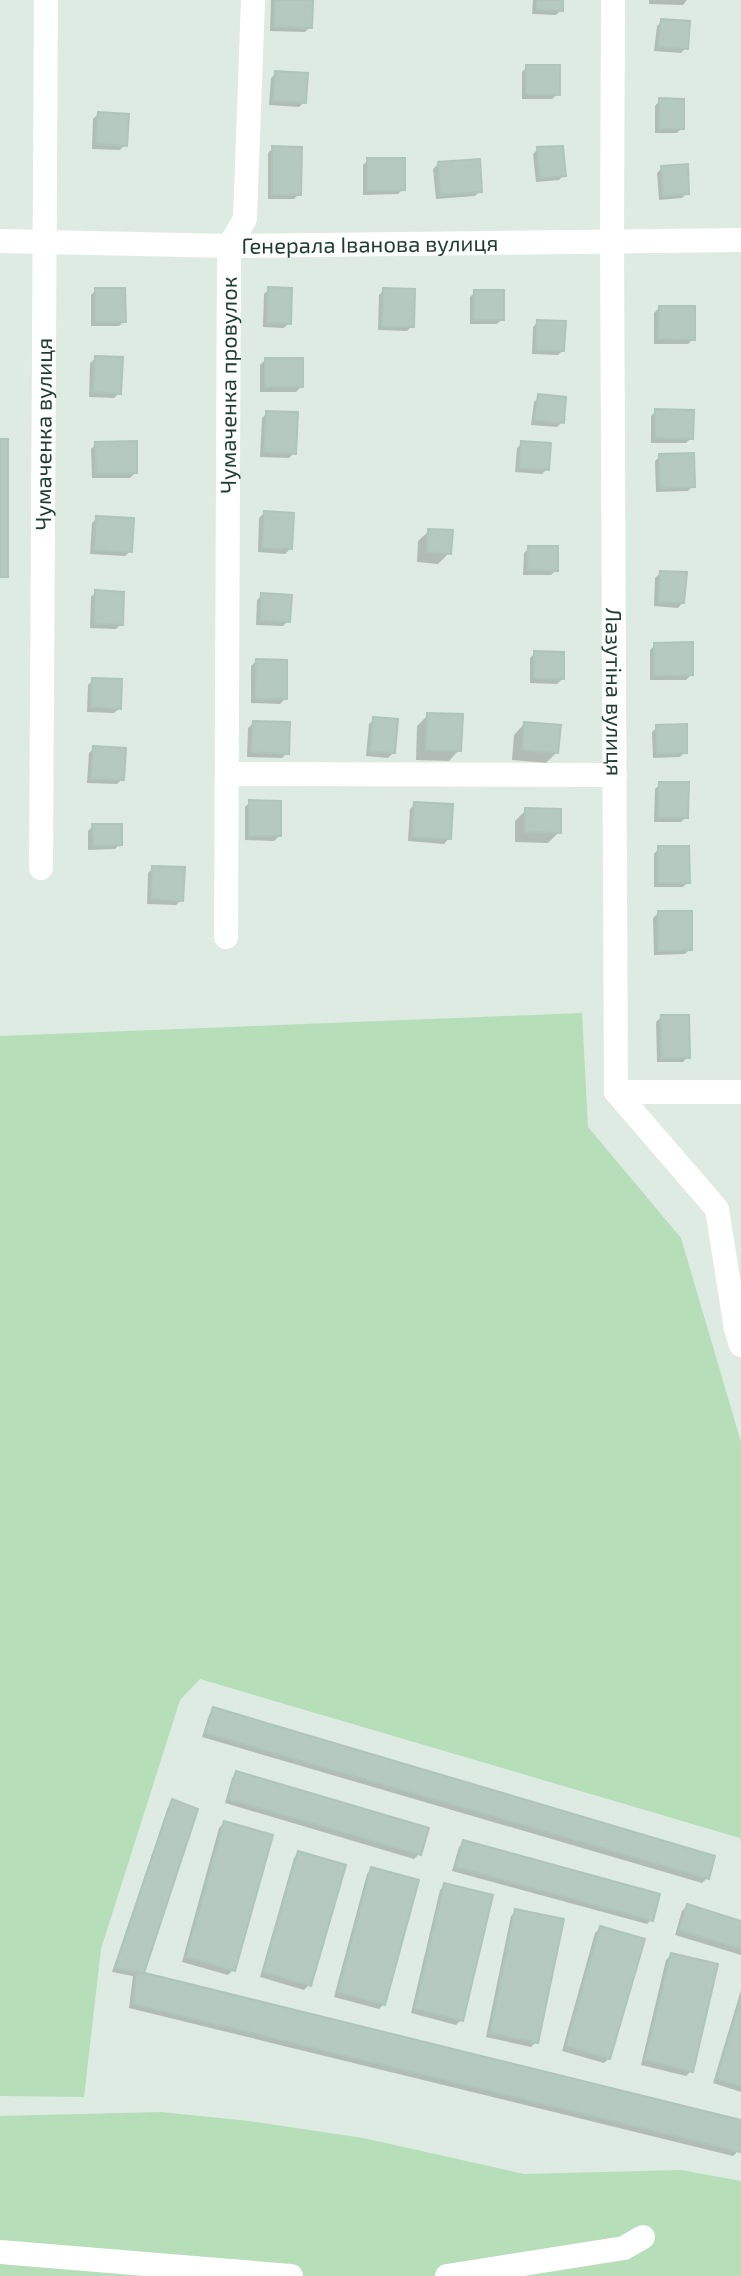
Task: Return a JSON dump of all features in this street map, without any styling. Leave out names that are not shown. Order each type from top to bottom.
[{"type":"street","name":"Чумаченка вулиця","points":[[41,868],[46,0]]},
{"type":"street","name":"Чумаченка провулок","points":[[226,937],[229,246],[245,219],[253,0]]},
{"type":"street","name":"Лазутіна вулиця","points":[[613,0],[616,1092]]},
{"type":"street","name":"Генерала Іванова вулиця","points":[[0,241],[229,246],[741,240]]},
{"type":"street","points":[[227,774],[615,775]]},
{"type":"street","points":[[616,1092],[741,1092]]},
{"type":"street","points":[[616,1092],[717,1209],[741,1345]]},
{"type":"street","points":[[447,2276],[624,2248],[643,2237]]},
{"type":"street","points":[[0,2252],[291,2276]]},
{"type":"green space","points":[[582,1013],[588,1127],[681,1238],[741,1442],[741,1844],[740,1838],[200,1679],[180,1700],[101,1949],[84,2097],[0,2096],[0,1036]]},
{"type":"green space","points":[[161,2112],[363,2138],[524,2174],[681,2170],[741,2181],[741,2276],[0,2276],[0,2116]]},
{"type":"building","points":[[275,0],[313,0],[312,28],[274,27]]},
{"type":"building","points":[[537,0],[563,0],[563,11],[537,10]]},
{"type":"building","points":[[661,19],[690,21],[688,49],[658,47]]},
{"type":"building","points":[[526,65],[560,65],[560,95],[526,94]]},
{"type":"building","points":[[275,71],[308,73],[306,103],[273,101]]},
{"type":"building","points":[[659,98],[684,99],[684,129],[659,129]]},
{"type":"building","points":[[98,112],[129,114],[127,146],[96,144]]},
{"type":"building","points":[[272,146],[302,147],[301,195],[272,195]]},
{"type":"building","points":[[563,146],[566,176],[540,178],[537,147]]},
{"type":"building","points":[[367,158],[405,158],[405,190],[367,191]]},
{"type":"building","points":[[480,159],[482,192],[440,195],[438,162]]},
{"type":"building","points":[[688,164],[689,194],[663,196],[661,166]]},
{"type":"building","points":[[268,287],[292,288],[291,324],[267,323]]},
{"type":"building","points":[[95,288],[125,288],[126,322],[95,322]]},
{"type":"building","points":[[383,288],[415,289],[414,327],[382,326]]},
{"type":"building","points":[[474,290],[504,290],[504,320],[474,320]]},
{"type":"building","points":[[659,306],[695,306],[695,340],[658,339]]},
{"type":"building","points":[[537,320],[566,321],[564,351],[536,350]]},
{"type":"building","points":[[95,356],[123,357],[121,394],[93,392]]},
{"type":"building","points":[[265,358],[303,358],[303,387],[265,387]]},
{"type":"building","points":[[538,394],[566,397],[564,423],[535,420]]},
{"type":"building","points":[[655,409],[694,410],[693,439],[655,438]]},
{"type":"building","points":[[266,411],[298,412],[296,454],[264,452]]},
{"type":"building","points":[[0,439],[8,439],[8,577],[0,577]]},
{"type":"building","points":[[137,441],[137,473],[96,474],[95,442]]},
{"type":"building","points":[[521,441],[551,443],[549,470],[519,468]]},
{"type":"building","points":[[694,453],[695,487],[660,488],[659,454]]},
{"type":"building","points":[[264,511],[294,513],[292,549],[262,548]]},
{"type":"building","points":[[96,516],[134,518],[132,552],[94,550]]},
{"type":"building","points":[[428,529],[453,530],[451,554],[427,552]]},
{"type":"building","points":[[528,546],[558,546],[558,571],[527,570]]},
{"type":"building","points":[[660,571],[687,572],[684,603],[658,602]]},
{"type":"building","points":[[95,590],[124,592],[123,625],[94,624]]},
{"type":"building","points":[[261,593],[292,595],[290,622],[260,620]]},
{"type":"building","points":[[693,642],[693,675],[654,676],[654,643]]},
{"type":"building","points":[[534,651],[564,652],[564,679],[534,678]]},
{"type":"building","points":[[256,659],[287,660],[287,699],[255,699]]},
{"type":"building","points":[[92,678],[122,679],[121,709],[91,707]]},
{"type":"building","points":[[427,713],[463,714],[461,751],[426,750]]},
{"type":"building","points":[[373,717],[398,719],[395,753],[370,752]]},
{"type":"building","points":[[253,721],[290,722],[289,754],[251,752]]},
{"type":"building","points":[[524,722],[561,725],[558,753],[522,750]]},
{"type":"building","points":[[687,724],[687,753],[657,754],[656,725]]},
{"type":"building","points":[[93,746],[126,748],[124,780],[91,779]]},
{"type":"building","points":[[659,782],[689,782],[688,818],[658,817]]},
{"type":"building","points":[[249,800],[281,801],[281,836],[249,836]]},
{"type":"building","points":[[414,802],[453,804],[451,839],[412,837]]},
{"type":"building","points":[[525,808],[561,809],[561,833],[525,832]]},
{"type":"building","points":[[92,824],[122,824],[122,845],[93,846]]},
{"type":"building","points":[[658,846],[689,846],[690,883],[658,883]]},
{"type":"building","points":[[152,866],[185,867],[183,901],[151,899]]},
{"type":"building","points":[[658,911],[692,911],[692,950],[658,951]]},
{"type":"building","points":[[661,1015],[689,1015],[690,1058],[661,1058]]},
{"type":"building","points":[[213,1707],[715,1856],[709,1879],[205,1733]]},
{"type":"building","points":[[236,1771],[429,1828],[421,1855],[228,1799]]},
{"type":"building","points":[[172,1799],[198,1809],[144,1973],[115,1968]]},
{"type":"building","points":[[224,1821],[273,1835],[235,1971],[186,1957]]},
{"type":"building","points":[[463,1840],[660,1894],[653,1921],[456,1867]]},
{"type":"building","points":[[298,1851],[346,1865],[311,1986],[263,1972]]},
{"type":"building","points":[[371,1867],[419,1880],[385,2005],[338,1992]]},
{"type":"building","points":[[444,1883],[493,1895],[463,2021],[415,2009]]},
{"type":"building","points":[[687,1904],[741,1921],[741,1949],[679,1930]]},
{"type":"building","points":[[515,1909],[564,1919],[538,2043],[490,2033]]},
{"type":"building","points":[[600,1926],[645,1939],[610,2059],[566,2046]]},
{"type":"building","points":[[671,1953],[718,1964],[693,2072],[645,2060]]},
{"type":"building","points":[[137,1971],[741,2120],[741,2149],[740,2152],[133,2004]]},
{"type":"building","points":[[741,1998],[741,2086],[716,2079]]}]
